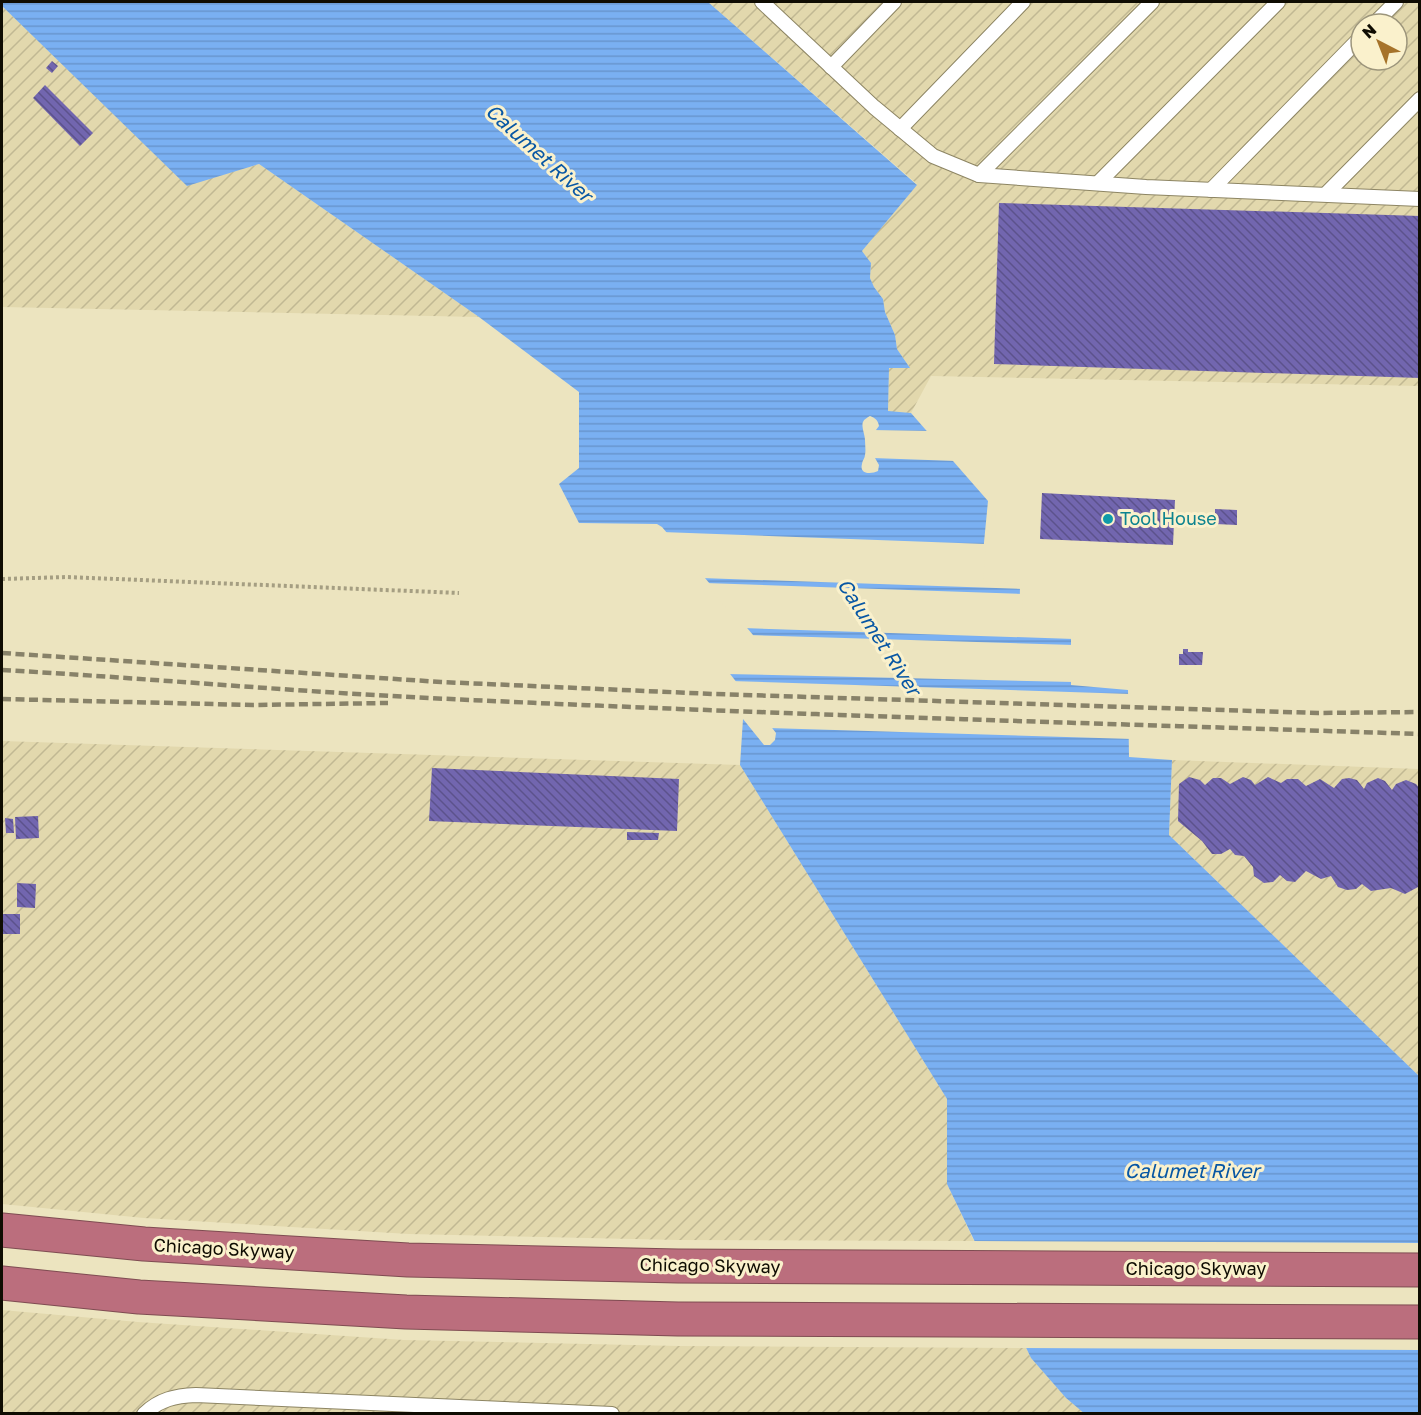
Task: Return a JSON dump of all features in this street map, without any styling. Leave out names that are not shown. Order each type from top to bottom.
[{"type":"highway","name":"Chicago Skyway","points":[[2,1230],[144,1244],[408,1260],[690,1267],[1419,1270]]},
{"type":"highway","points":[[2,1283],[139,1297],[429,1312],[678,1319],[1419,1322]]},
{"type":"lane","points":[[762,2],[874,107],[933,156],[979,175],[1211,190],[1419,199]]},
{"type":"lane","points":[[831,67],[894,2]]},
{"type":"lane","points":[[900,129],[1023,2]]},
{"type":"lane","points":[[979,175],[1152,2]]},
{"type":"lane","points":[[1098,183],[1278,2]]},
{"type":"lane","points":[[1211,190],[1349,49]]},
{"type":"lane","points":[[1326,195],[1419,99]]},
{"type":"lane","points":[[144,1413],[172,1397],[196,1395],[612,1413]]},
{"type":"path","points":[[2,579],[67,577],[459,593]]},
{"type":"shaded area","points":[[708,2],[1419,2],[1419,386],[931,376],[911,413],[888,412],[889,368],[910,368],[897,349],[895,335],[885,312],[883,299],[870,278],[871,263],[862,251],[917,184]]},
{"type":"shaded area","points":[[2,6],[187,185],[259,164],[479,317],[2,307]]},
{"type":"shaded area","points":[[2,741],[740,765],[947,1099],[947,1184],[974,1241],[678,1240],[409,1234],[144,1218],[2,1204]]},
{"type":"shaded area","points":[[1172,760],[1419,769],[1419,1076],[1169,835]]},
{"type":"shaded area","points":[[2,1310],[138,1322],[404,1340],[679,1346],[1026,1348],[1031,1358],[1066,1398],[1085,1413],[2,1413]]},
{"type":"water","name":"Calumet River","points":[[2,2],[708,2],[917,185],[862,251],[871,263],[870,278],[883,299],[885,312],[895,335],[897,349],[910,368],[889,368],[888,411],[911,413],[988,501],[980,584],[1020,586],[1019,634],[1071,638],[1071,685],[1128,690],[1129,757],[1172,760],[1169,835],[1419,1076],[1419,1413],[1085,1414],[1066,1398],[1031,1358],[947,1184],[947,1099],[740,765],[743,719],[764,745],[770,745],[775,740],[776,733],[727,670],[745,647],[753,642],[753,635],[662,527],[657,524],[579,523],[559,484],[579,468],[579,392],[479,317],[259,164],[187,186],[2,6]],"holes":[[[870,416],[875,418],[879,426],[876,430],[875,458],[879,465],[878,471],[870,473],[862,470],[865,456],[863,421]]]},
{"type":"pier","points":[[873,430],[931,431],[956,461],[872,458]]},
{"type":"pier","points":[[662,532],[986,544],[983,581],[1020,583],[1023,589],[701,578]]},
{"type":"pier","points":[[705,583],[1023,594],[1022,632],[1072,636],[1074,639],[743,628]]},
{"type":"pier","points":[[749,635],[1074,645],[1074,682],[726,674],[724,670],[734,640],[737,639],[745,644],[750,641]]},
{"type":"pier","points":[[731,681],[1132,694],[1132,739],[768,728]]},
{"type":"pier","points":[[971,1241],[1419,1243],[1419,1350],[1023,1348]]},
{"type":"building","points":[[52,61],[58,66],[52,73],[46,68]]},
{"type":"building","points":[[45,85],[93,133],[80,146],[33,98]]},
{"type":"building","points":[[999,203],[1420,216],[1420,378],[994,364]]},
{"type":"building","name":"Tool House","points":[[1042,493],[1175,500],[1173,545],[1040,539]]},
{"type":"building","points":[[1215,509],[1237,510],[1237,525],[1215,524]]},
{"type":"building","points":[[1183,649],[1188,649],[1188,652],[1203,652],[1202,665],[1179,665],[1179,654],[1183,654]]},
{"type":"building","points":[[432,768],[679,779],[677,831],[429,821]]},
{"type":"building","points":[[1189,777],[1200,780],[1205,785],[1213,778],[1221,778],[1230,784],[1243,777],[1251,780],[1255,785],[1268,777],[1281,783],[1287,779],[1298,779],[1306,786],[1320,779],[1334,788],[1342,779],[1349,778],[1357,780],[1364,789],[1367,783],[1378,778],[1385,781],[1392,790],[1396,784],[1406,780],[1416,784],[1420,789],[1420,886],[1405,894],[1391,888],[1371,891],[1362,884],[1356,889],[1347,890],[1338,887],[1331,876],[1321,879],[1306,871],[1295,882],[1287,881],[1280,875],[1273,882],[1264,883],[1254,876],[1253,867],[1244,856],[1235,855],[1230,849],[1221,854],[1212,854],[1202,841],[1178,821],[1179,784]]},
{"type":"building","points":[[38,816],[39,838],[16,839],[15,817]]},
{"type":"building","points":[[5,818],[13,819],[14,833],[6,833]]},
{"type":"building","points":[[627,832],[659,833],[658,840],[627,840]]},
{"type":"building","points":[[17,883],[36,884],[35,908],[17,907]]},
{"type":"building","points":[[2,914],[20,914],[20,934],[2,934]]},
{"type":"railway","points":[[2,653],[441,682],[714,694],[1318,713],[1420,712]]},
{"type":"railway","points":[[2,670],[375,695],[553,704],[1420,734]]},
{"type":"railway","points":[[2,699],[253,705],[388,703]]},
{"type":"place","name":"Tool House","points":[[1108,519]]}]
